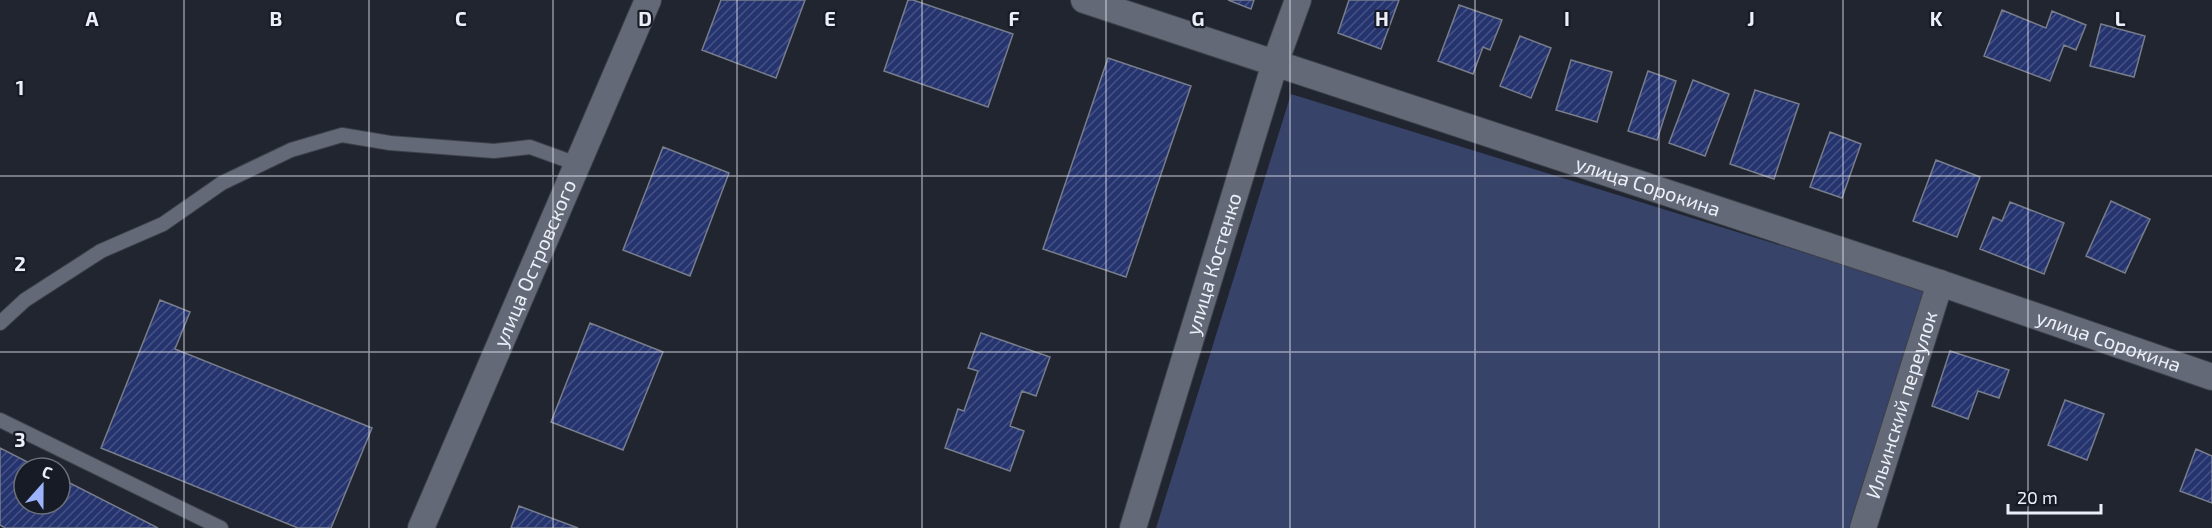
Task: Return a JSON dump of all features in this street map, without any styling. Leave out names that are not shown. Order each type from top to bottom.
[{"type":"street","name":"улица Островского","points":[[421,528],[648,0]]},
{"type":"street","name":"улица Сорокина","points":[[1084,0],[1940,283],[2212,377]]},
{"type":"street","name":"улица Костенко","points":[[1133,528],[1275,63],[1298,0]]},
{"type":"street","name":"Ильинский переулок","points":[[1863,528],[1940,283]]},
{"type":"lane","points":[[0,323],[25,300],[102,251],[163,224],[222,183],[291,150],[342,135],[390,143],[494,151],[530,147],[577,164]]},
{"type":"lane","points":[[0,420],[221,528]]},
{"type":"shaded area","points":[[1291,94],[1925,290],[1852,528],[1156,528]]},
{"type":"building","points":[[721,0],[805,0],[776,78],[702,50]]},
{"type":"building","points":[[908,0],[1013,34],[988,107],[884,71]]},
{"type":"building","points":[[1228,0],[1254,0],[1251,9]]},
{"type":"building","points":[[1349,0],[1399,0],[1381,49],[1338,33]]},
{"type":"building","points":[[1459,5],[1502,20],[1490,50],[1483,47],[1473,74],[1438,61]]},
{"type":"building","points":[[2002,10],[2046,28],[2052,11],[2086,25],[2076,50],[2064,45],[2050,81],[1984,56]]},
{"type":"building","points":[[2101,24],[2145,36],[2134,77],[2090,66]]},
{"type":"building","points":[[1520,36],[1551,48],[1531,98],[1500,86]]},
{"type":"building","points":[[1108,58],[1191,86],[1126,277],[1043,249]]},
{"type":"building","points":[[1571,60],[1612,72],[1597,122],[1556,110]]},
{"type":"building","points":[[1648,71],[1676,81],[1657,140],[1628,131]]},
{"type":"building","points":[[1693,80],[1729,94],[1705,156],[1669,143]]},
{"type":"building","points":[[1755,90],[1799,104],[1774,179],[1730,164]]},
{"type":"building","points":[[1830,132],[1861,144],[1842,198],[1810,187]]},
{"type":"building","points":[[663,147],[729,173],[690,276],[623,250]]},
{"type":"building","points":[[1936,160],[1980,177],[1957,237],[1913,221]]},
{"type":"building","points":[[2111,201],[2150,219],[2125,273],[2086,256]]},
{"type":"building","points":[[2010,202],[2064,223],[2044,274],[1980,249],[1993,217],[2002,221]]},
{"type":"building","points":[[160,300],[190,312],[175,349],[372,428],[331,528],[298,528],[101,448]]},
{"type":"building","points":[[590,323],[663,352],[623,450],[551,422]]},
{"type":"building","points":[[981,333],[1050,357],[1036,396],[1022,391],[1010,426],[1024,431],[1010,471],[945,448],[958,409],[964,411],[978,371],[968,368]]},
{"type":"building","points":[[1950,351],[2009,370],[1999,398],[1978,391],[1968,419],[1932,406]]},
{"type":"building","points":[[2065,400],[2104,414],[2087,460],[2048,445]]},
{"type":"building","points":[[0,448],[16,456],[12,456],[12,516],[72,516],[72,484],[158,528],[5,528],[0,525]]},
{"type":"building","points":[[2196,449],[2212,456],[2212,503],[2180,491]]},
{"type":"building","points":[[519,506],[578,528],[511,528]]}]
